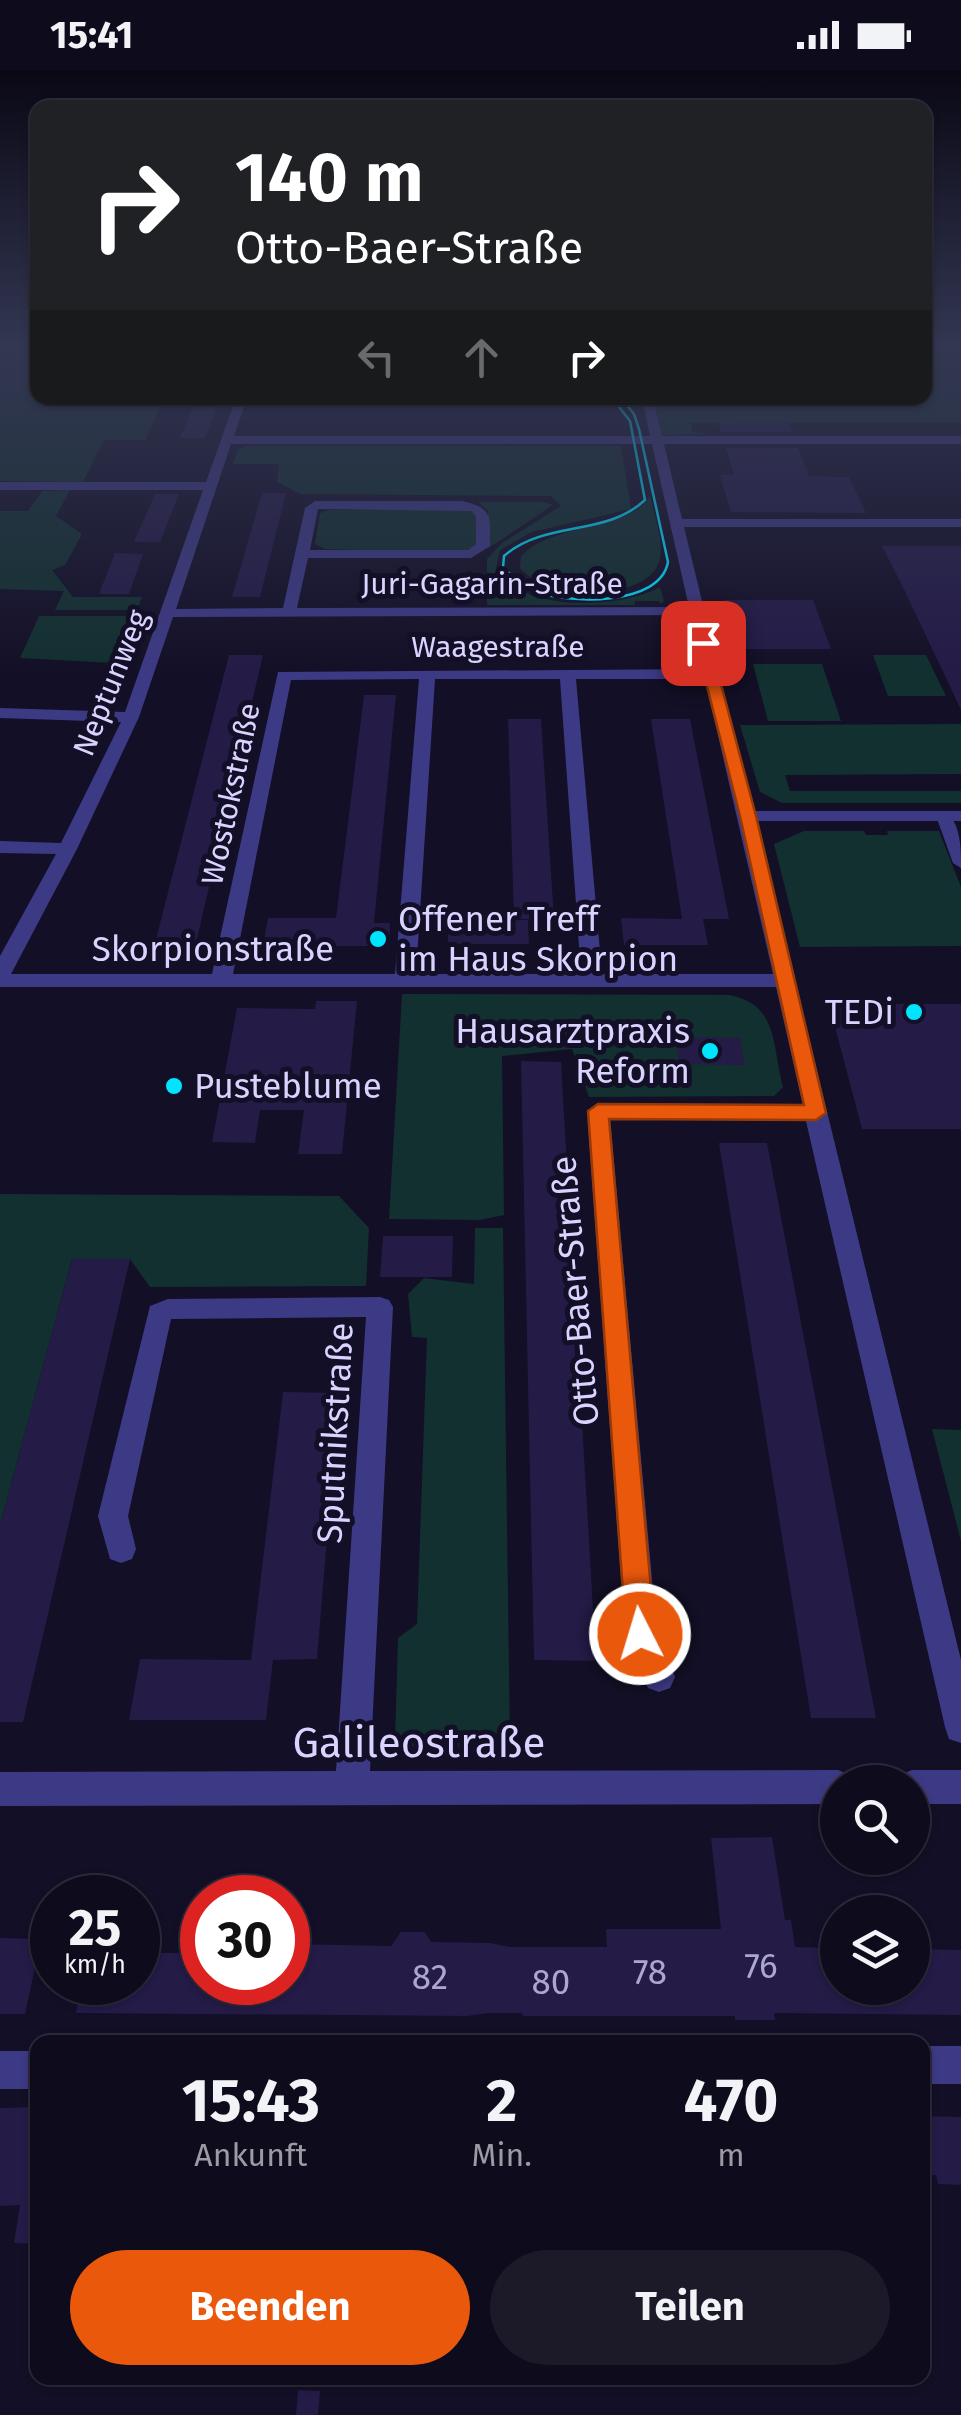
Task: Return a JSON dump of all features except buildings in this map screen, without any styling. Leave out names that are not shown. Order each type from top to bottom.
[{"type":"street","name":"Neptunweg","points":[[0,978],[131,717],[222,456]]},
{"type":"street","points":[[660,456],[961,1727]]},
{"type":"street","points":[[0,486],[212,486]]},
{"type":"street","name":"Juri-Gagarin-Straße","points":[[289,612],[312,508],[316,504],[462,505],[476,508],[484,516],[483,546],[471,554],[302,554]]},
{"type":"street","points":[[677,523],[961,522]]},
{"type":"street","name":"Juri-Gagarin-Straße","points":[[170,612],[694,612]]},
{"type":"street","name":"Waagestraße","points":[[284,675],[711,674]]},
{"type":"street","name":"Wostokstraße","points":[[221,982],[284,675]]},
{"type":"street","points":[[404,982],[427,675]]},
{"type":"street","points":[[568,675],[592,982]]},
{"type":"street","points":[[0,713],[131,717]]},
{"type":"street","points":[[748,816],[952,816],[961,864]]},
{"type":"street","points":[[0,847],[68,849]]},
{"type":"street","name":"Skorpionstraße","points":[[0,978],[221,982],[786,981]]},
{"type":"street","name":"Otto-Baer-Straße","points":[[659,1678],[640,1634],[598,1111],[816,1113]]},
{"type":"street","name":"Sputnikstraße","points":[[121,1549],[113,1516],[159,1314],[166,1310],[380,1308],[352,1786]]},
{"type":"street","name":"Galileostraße","points":[[0,1788],[820,1787]]},
{"type":"street","points":[[930,1787],[961,1787]]},
{"type":"street","points":[[930,2065],[961,2065]]},
{"type":"street","points":[[0,2070],[30,2070]]},
{"type":"green space","points":[[0,456],[96,456],[83,482],[0,481]]},
{"type":"green space","points":[[236,456],[623,456],[631,509],[532,532],[500,550],[496,568],[509,583],[549,600],[598,603],[660,587],[664,601],[635,601],[635,605],[487,605],[487,559],[502,543],[561,506],[551,496],[300,494],[277,482],[279,464],[233,464]]},
{"type":"green space","points":[[70,490],[56,516],[82,534],[65,565],[52,570],[73,597],[142,597],[137,610],[55,610],[64,591],[0,589],[0,511],[28,511],[42,491]]},
{"type":"green space","points":[[650,495],[661,551],[652,573],[638,583],[618,590],[572,591],[551,586],[520,568],[521,556],[535,545],[628,515]]},
{"type":"green space","points":[[478,502],[553,505],[487,549],[488,511]]},
{"type":"green space","points":[[330,510],[473,511],[478,517],[479,544],[465,551],[448,552],[325,549],[315,544],[320,513]]},
{"type":"green space","points":[[39,616],[150,616],[132,664],[20,658]]},
{"type":"green space","points":[[873,655],[926,655],[946,696],[888,696]]},
{"type":"green space","points":[[753,664],[822,664],[841,721],[768,721]]},
{"type":"green space","points":[[961,724],[961,774],[785,775],[790,791],[961,791],[961,803],[782,803],[760,792],[740,725]]},
{"type":"green space","points":[[804,831],[888,835],[887,831],[939,831],[961,887],[961,946],[800,947],[774,844]]},
{"type":"green space","points":[[402,994],[729,995],[757,1007],[765,1017],[783,1087],[774,1096],[589,1097],[572,1049],[502,1056],[504,1215],[480,1220],[389,1219]]},
{"type":"green space","points":[[0,1194],[339,1196],[369,1228],[366,1286],[150,1287],[130,1259],[72,1259],[0,1525]]},
{"type":"green space","points":[[475,1228],[503,1228],[510,1745],[419,1749],[395,1739],[398,1638],[417,1624],[427,1338],[412,1337],[408,1294],[424,1278],[474,1284]]},
{"type":"green space","points":[[932,1429],[961,1430],[961,1541]]},
{"type":"tram line","points":[[637,456],[645,500],[612,519],[520,545],[504,556],[503,567],[525,587],[568,598],[631,594],[661,577],[668,562],[645,456]]},
{"type":"place","name":"Offener Treff im Haus Skorpion","points":[[378,939]]},
{"type":"place","name":"TEDi","points":[[914,1012]]},
{"type":"place","name":"Hausarztpraxis Reform","points":[[710,1051]]},
{"type":"place","name":"Pusteblume","points":[[174,1086]]},
{"type":"route","points":[[640,1634],[598,1111],[816,1113],[748,816],[703,643]]}]
